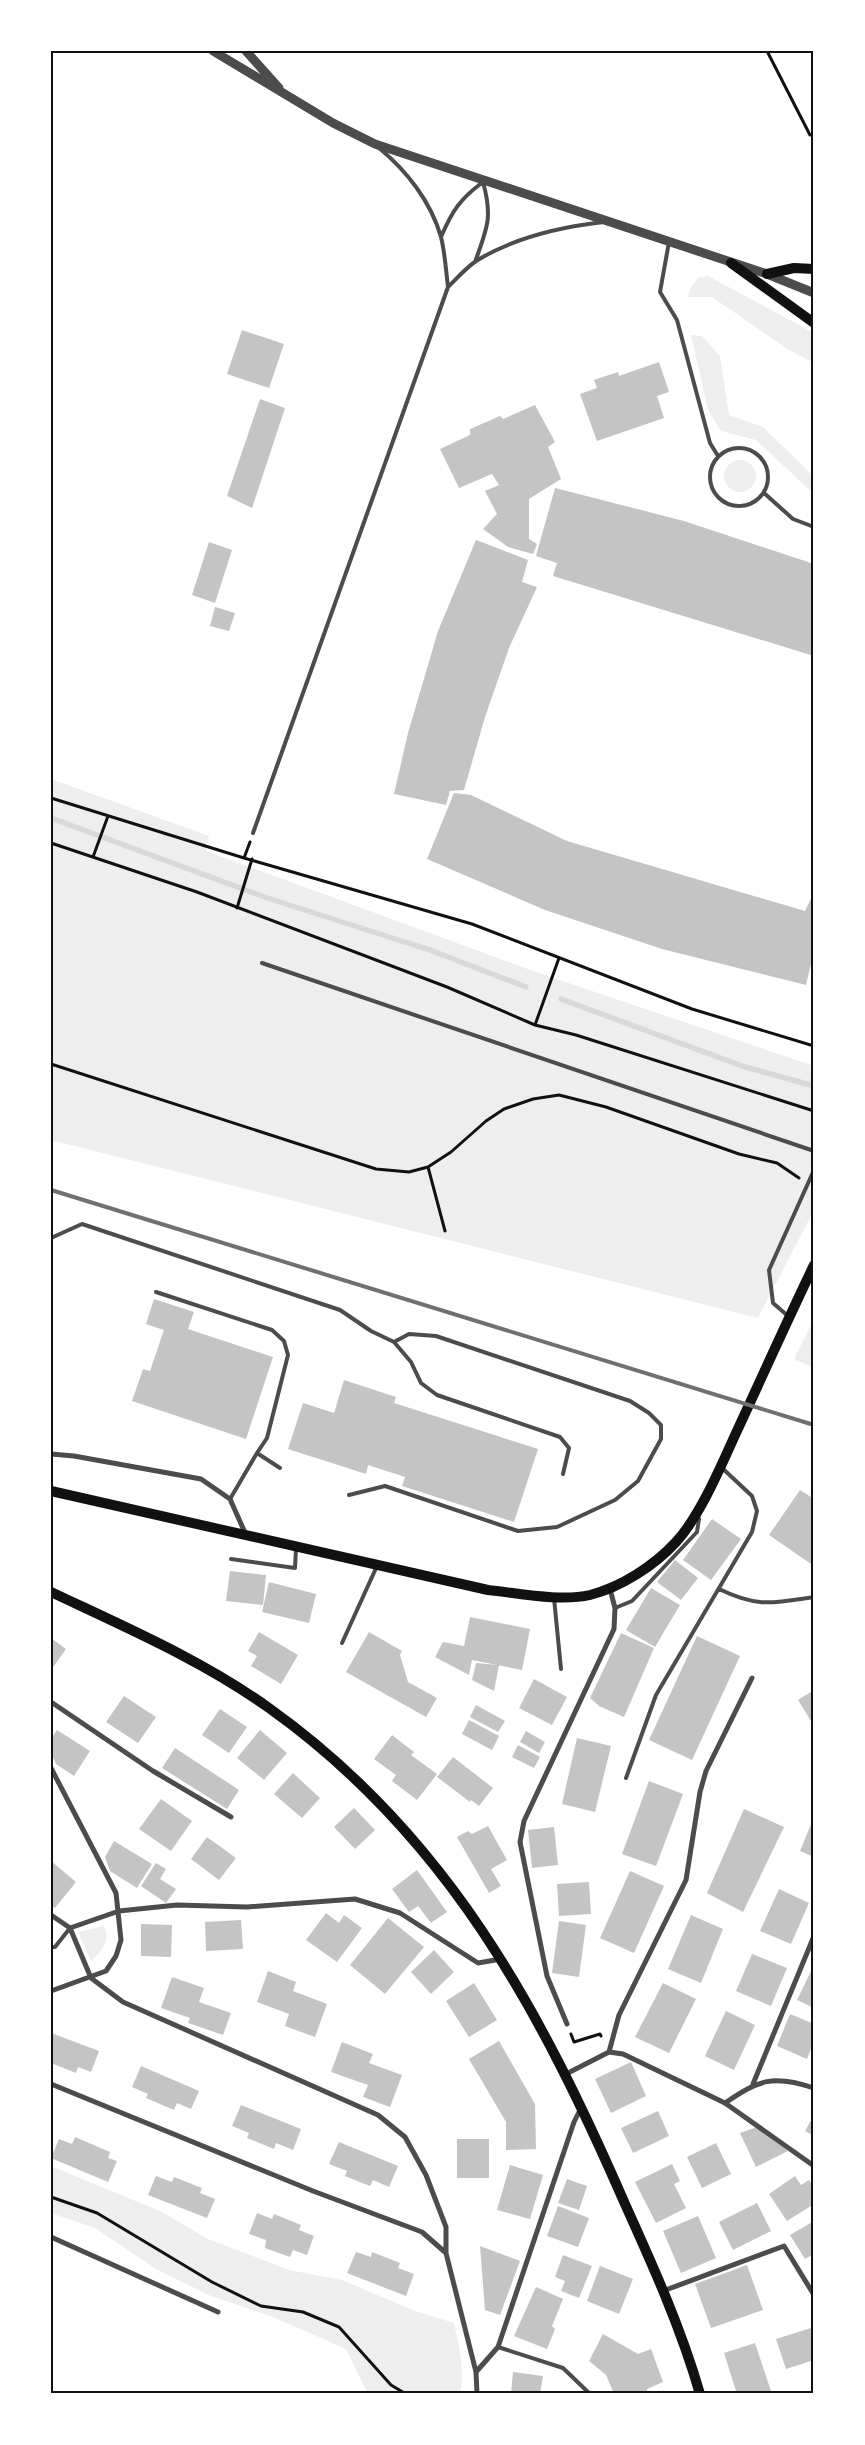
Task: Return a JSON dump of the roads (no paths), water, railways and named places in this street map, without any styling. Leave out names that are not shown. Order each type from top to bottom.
[{"type":"main road","points":[[731,262],[814,323]]},
{"type":"main road","points":[[767,274],[794,268],[814,269]]},
{"type":"main road","points":[[51,1491],[488,1590],[554,1596],[588,1595],[610,1589],[657,1559],[677,1542],[696,1513],[721,1467],[814,1265]]},
{"type":"main road","points":[[51,1592],[210,1669],[270,1708],[327,1753],[392,1813],[450,1882],[502,1959],[582,2106],[663,2291],[690,2359],[700,2394]]},
{"type":"street","points":[[213,51],[286,96],[375,144],[483,182],[767,274],[814,293]]},
{"type":"street","points":[[246,51],[286,96]]},
{"type":"street","points":[[51,1454],[74,1456],[201,1479],[230,1499],[247,1536]]},
{"type":"street","points":[[567,2024],[547,1976],[520,1842],[524,1821],[614,1629],[615,1608],[610,1589]]},
{"type":"street","points":[[609,2052],[619,2016],[686,1880],[700,1792],[706,1771],[752,1678]]},
{"type":"street","points":[[51,1702],[153,1771],[231,1817]]},
{"type":"street","points":[[51,1768],[116,1893],[121,1940],[116,1956],[106,1971],[51,1991]]},
{"type":"street","points":[[70,1928],[119,1911],[177,1904],[247,1907],[355,1899],[400,1913],[478,1963],[502,1959]]},
{"type":"street","points":[[51,1915],[70,1928],[91,1978],[123,2002],[378,2115],[404,2137],[426,2175],[446,2227],[446,2253],[476,2372],[477,2394]]},
{"type":"street","points":[[753,2084],[814,1936]]},
{"type":"street","points":[[566,2074],[609,2052],[622,2054],[725,2103],[814,2166]]},
{"type":"street","points":[[725,2103],[753,2084],[789,2079],[814,2088]]},
{"type":"street","points":[[51,2084],[313,2191],[422,2232],[446,2253]]},
{"type":"street","points":[[476,2372],[498,2347],[574,2122],[582,2106]]},
{"type":"street","points":[[51,2236],[218,2312]]},
{"type":"street","points":[[663,2291],[784,2246],[814,2296]]},
{"type":"lane","points":[[375,144],[392,158],[412,181],[430,210],[441,237],[448,287]]},
{"type":"lane","points":[[441,237],[455,207],[465,195],[483,182],[489,204],[489,222],[475,262]]},
{"type":"lane","points":[[253,833],[448,287],[475,262],[506,246],[564,227],[608,222]]},
{"type":"lane","points":[[669,242],[660,292],[677,320],[710,443],[718,456]]},
{"type":"lane","points":[[735,448],[745,448],[761,458],[769,475],[764,493],[749,505],[739,507],[720,500],[710,484],[710,474],[718,456],[735,448]]},
{"type":"lane","points":[[764,493],[793,519],[814,527]]},
{"type":"lane","points":[[262,963],[814,1151]]},
{"type":"lane","points":[[790,1318],[773,1303],[769,1270],[814,1170]]},
{"type":"lane","points":[[51,1238],[82,1224],[340,1310],[371,1331],[394,1342],[412,1362],[421,1383],[437,1395],[560,1437],[570,1448],[563,1474]]},
{"type":"lane","points":[[156,1292],[272,1330],[284,1341],[288,1355],[267,1438],[230,1499]]},
{"type":"lane","points":[[349,1495],[385,1486],[518,1531],[557,1526],[615,1500],[633,1486],[638,1481],[661,1439],[661,1425],[649,1413],[630,1401],[436,1336],[409,1334],[394,1342]]},
{"type":"lane","points":[[257,1453],[280,1468]]},
{"type":"lane","points":[[626,1778],[656,1695],[752,1532],[757,1511],[752,1496],[721,1467]]},
{"type":"lane","points":[[615,1608],[632,1601],[697,1532],[699,1519],[696,1513]]},
{"type":"lane","points":[[230,1559],[295,1568],[296,1546]]},
{"type":"lane","points":[[342,1643],[378,1565]]},
{"type":"lane","points":[[719,1589],[741,1600],[766,1604],[814,1597]]},
{"type":"lane","points":[[554,1596],[561,1669]]},
{"type":"lane","points":[[51,1946],[55,1946],[70,1928]]},
{"type":"lane","points":[[498,2347],[563,2368],[590,2394]]},
{"type":"waterway","points":[[51,818],[267,898],[430,950],[526,987]]},
{"type":"waterway","points":[[561,999],[742,1066],[814,1086]]},
{"type":"railway","points":[[51,1190],[814,1425]]}]
